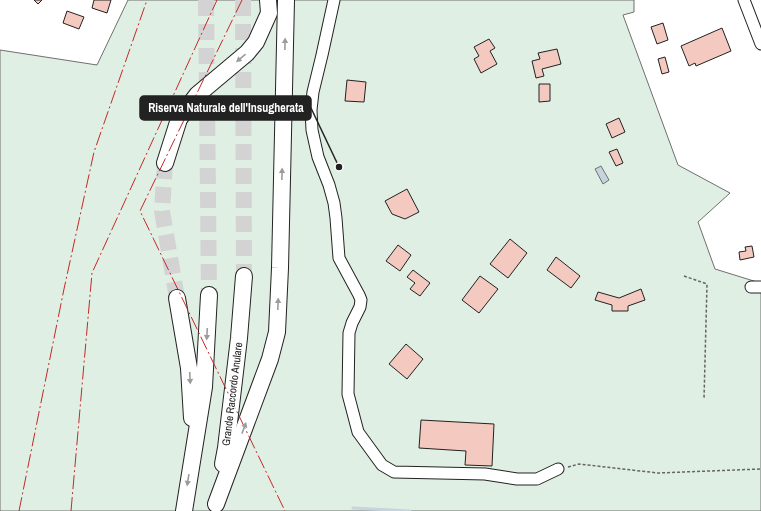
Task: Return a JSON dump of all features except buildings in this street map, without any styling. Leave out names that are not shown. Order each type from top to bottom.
[{"type":"highway","points":[[165,163],[179,119],[192,101],[197,95],[247,53],[256,42],[269,13],[268,0]]},
{"type":"highway","points":[[215,508],[270,359],[277,332],[280,276],[286,0]]},
{"type":"highway","name":"Grande Raccordo Anulare","points":[[215,508],[226,448],[239,338],[244,276]]},
{"type":"highway","points":[[184,511],[204,387],[209,295]]},
{"type":"highway","points":[[177,298],[189,368],[193,450]]},
{"type":"street","points":[[334,0],[320,65],[314,85],[311,104],[312,133],[318,159],[329,185],[334,203],[339,258],[360,295],[361,300],[360,307],[351,327],[348,345],[348,394],[358,432],[382,465],[394,472],[484,474],[517,479],[537,479],[558,469]]},
{"type":"street","points":[[744,0],[761,44]]},
{"type":"path","points":[[684,276],[708,284],[704,399]]},
{"type":"path","points":[[558,469],[579,464],[658,473],[761,469]]},
{"type":"green space","points":[[128,0],[634,0],[634,12],[623,15],[678,165],[730,193],[698,222],[715,269],[761,282],[761,511],[0,511],[0,50],[97,65]]},
{"type":"shaded area","points":[[601,166],[609,180],[603,184],[595,169]]},
{"type":"waterway","points":[[353,508],[410,511]]},
{"type":"tunnel","points":[[206,0],[209,295]]},
{"type":"tunnel","points":[[243,0],[244,276]]},
{"type":"tunnel","points":[[165,163],[162,211],[177,298]]},
{"type":"power","points":[[19,511],[64,289],[94,152],[147,0]]},
{"type":"power","points":[[71,511],[92,273],[217,0]]},
{"type":"power","points":[[242,0],[140,211],[285,511]]},
{"type":"place","name":"Riserva Naturale dell'Insugherata","points":[[339,167]]}]
